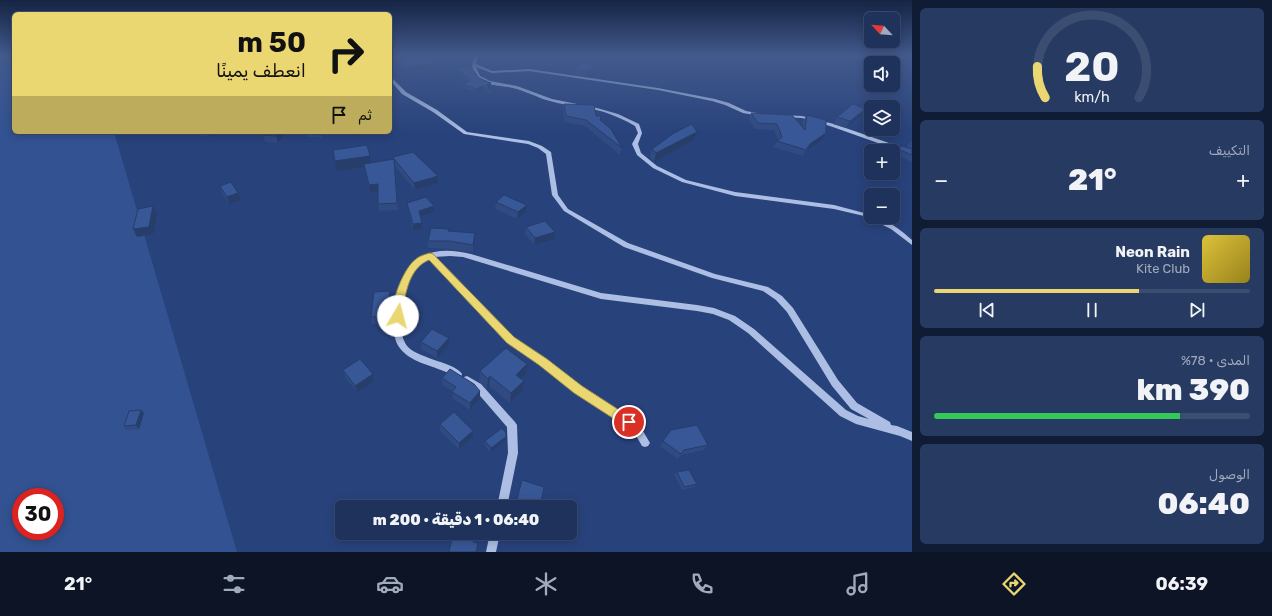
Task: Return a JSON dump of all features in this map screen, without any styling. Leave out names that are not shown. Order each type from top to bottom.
[{"type":"street","points":[[394,82],[404,93],[435,111],[466,133],[529,143],[540,147],[549,153],[554,195],[566,210],[605,234],[626,245],[714,276],[765,289],[779,298],[790,310],[835,383],[854,406],[874,419],[912,437]]},
{"type":"street","points":[[488,82],[514,87],[556,101],[611,112],[625,118],[637,125],[640,133],[635,144],[639,154],[655,167],[684,181],[735,194],[834,207],[866,215],[893,228],[912,243]]},
{"type":"street","points":[[609,82],[658,89],[713,100],[752,115],[770,116]]},
{"type":"street","points":[[778,116],[815,120],[912,153]]},
{"type":"street","points":[[503,500],[513,453],[512,425],[478,387],[450,370],[416,358],[401,344],[397,328],[399,304],[404,283],[410,270],[418,261],[430,256],[449,252],[469,256],[601,296],[714,311],[732,318],[751,331],[843,413],[856,420],[900,432]]},
{"type":"street","points":[[430,256],[510,340],[543,362],[578,389],[638,429],[645,443]]},
{"type":"street","points":[[491,552],[494,540]]},
{"type":"shaded area","points":[[0,82],[12,82],[12,134],[115,134],[237,552],[0,552]]},
{"type":"building","points":[[467,82],[488,82],[491,83],[486,85],[491,90],[483,86],[476,89],[463,84]]},
{"type":"building","points":[[564,104],[594,105],[596,116],[601,116],[600,120],[611,129],[622,148],[586,120],[566,116]]},
{"type":"building","points":[[853,104],[864,108],[864,110],[850,121],[837,117]]},
{"type":"building","points":[[751,113],[792,115],[805,130],[807,115],[826,120],[826,133],[810,144],[806,150],[777,141],[782,137],[777,124],[758,123]]},
{"type":"building","points":[[692,124],[697,132],[656,153],[652,149],[674,133]]},
{"type":"building","points":[[264,134],[278,134],[276,136],[263,135]]},
{"type":"building","points":[[367,145],[370,156],[335,161],[333,150]]},
{"type":"building","points":[[902,146],[912,149],[912,155],[900,150]]},
{"type":"building","points":[[413,152],[438,176],[414,183],[393,157]]},
{"type":"building","points":[[394,159],[397,203],[378,204],[378,184],[369,185],[364,164]]},
{"type":"building","points":[[231,182],[238,193],[227,197],[220,186]]},
{"type":"building","points":[[504,195],[527,205],[518,212],[496,202]]},
{"type":"building","points":[[426,197],[434,206],[419,211],[422,223],[413,224],[407,203]]},
{"type":"building","points":[[153,206],[149,227],[133,229],[138,209]]},
{"type":"building","points":[[545,221],[555,232],[535,238],[526,227]]},
{"type":"building","points":[[431,228],[475,233],[473,245],[449,241],[428,241]]},
{"type":"building","points":[[390,291],[387,316],[371,317],[374,292]]},
{"type":"building","points":[[432,329],[449,338],[437,351],[421,342]]},
{"type":"building","points":[[506,348],[527,364],[516,375],[524,381],[511,393],[490,376],[488,379],[480,371]]},
{"type":"building","points":[[360,359],[373,374],[355,386],[343,370]]},
{"type":"building","points":[[450,369],[474,384],[480,391],[470,403],[452,392],[456,387],[442,378]]},
{"type":"building","points":[[141,410],[136,425],[124,426],[129,411]]},
{"type":"building","points":[[454,412],[473,431],[459,443],[440,424]]},
{"type":"building","points":[[697,425],[708,445],[684,450],[681,454],[663,441],[671,430]]},
{"type":"building","points":[[502,428],[506,433],[506,437],[491,448],[485,441]]},
{"type":"building","points":[[689,470],[697,484],[684,487],[677,472]]},
{"type":"building","points":[[522,480],[544,487],[541,500],[517,500]]},
{"type":"building","points":[[452,540],[473,540],[473,542],[478,543],[476,552],[449,552]]},
{"type":"route","points":[[398,316],[404,283],[410,270],[418,261],[430,256],[510,340],[543,362],[578,389],[629,422]]}]
